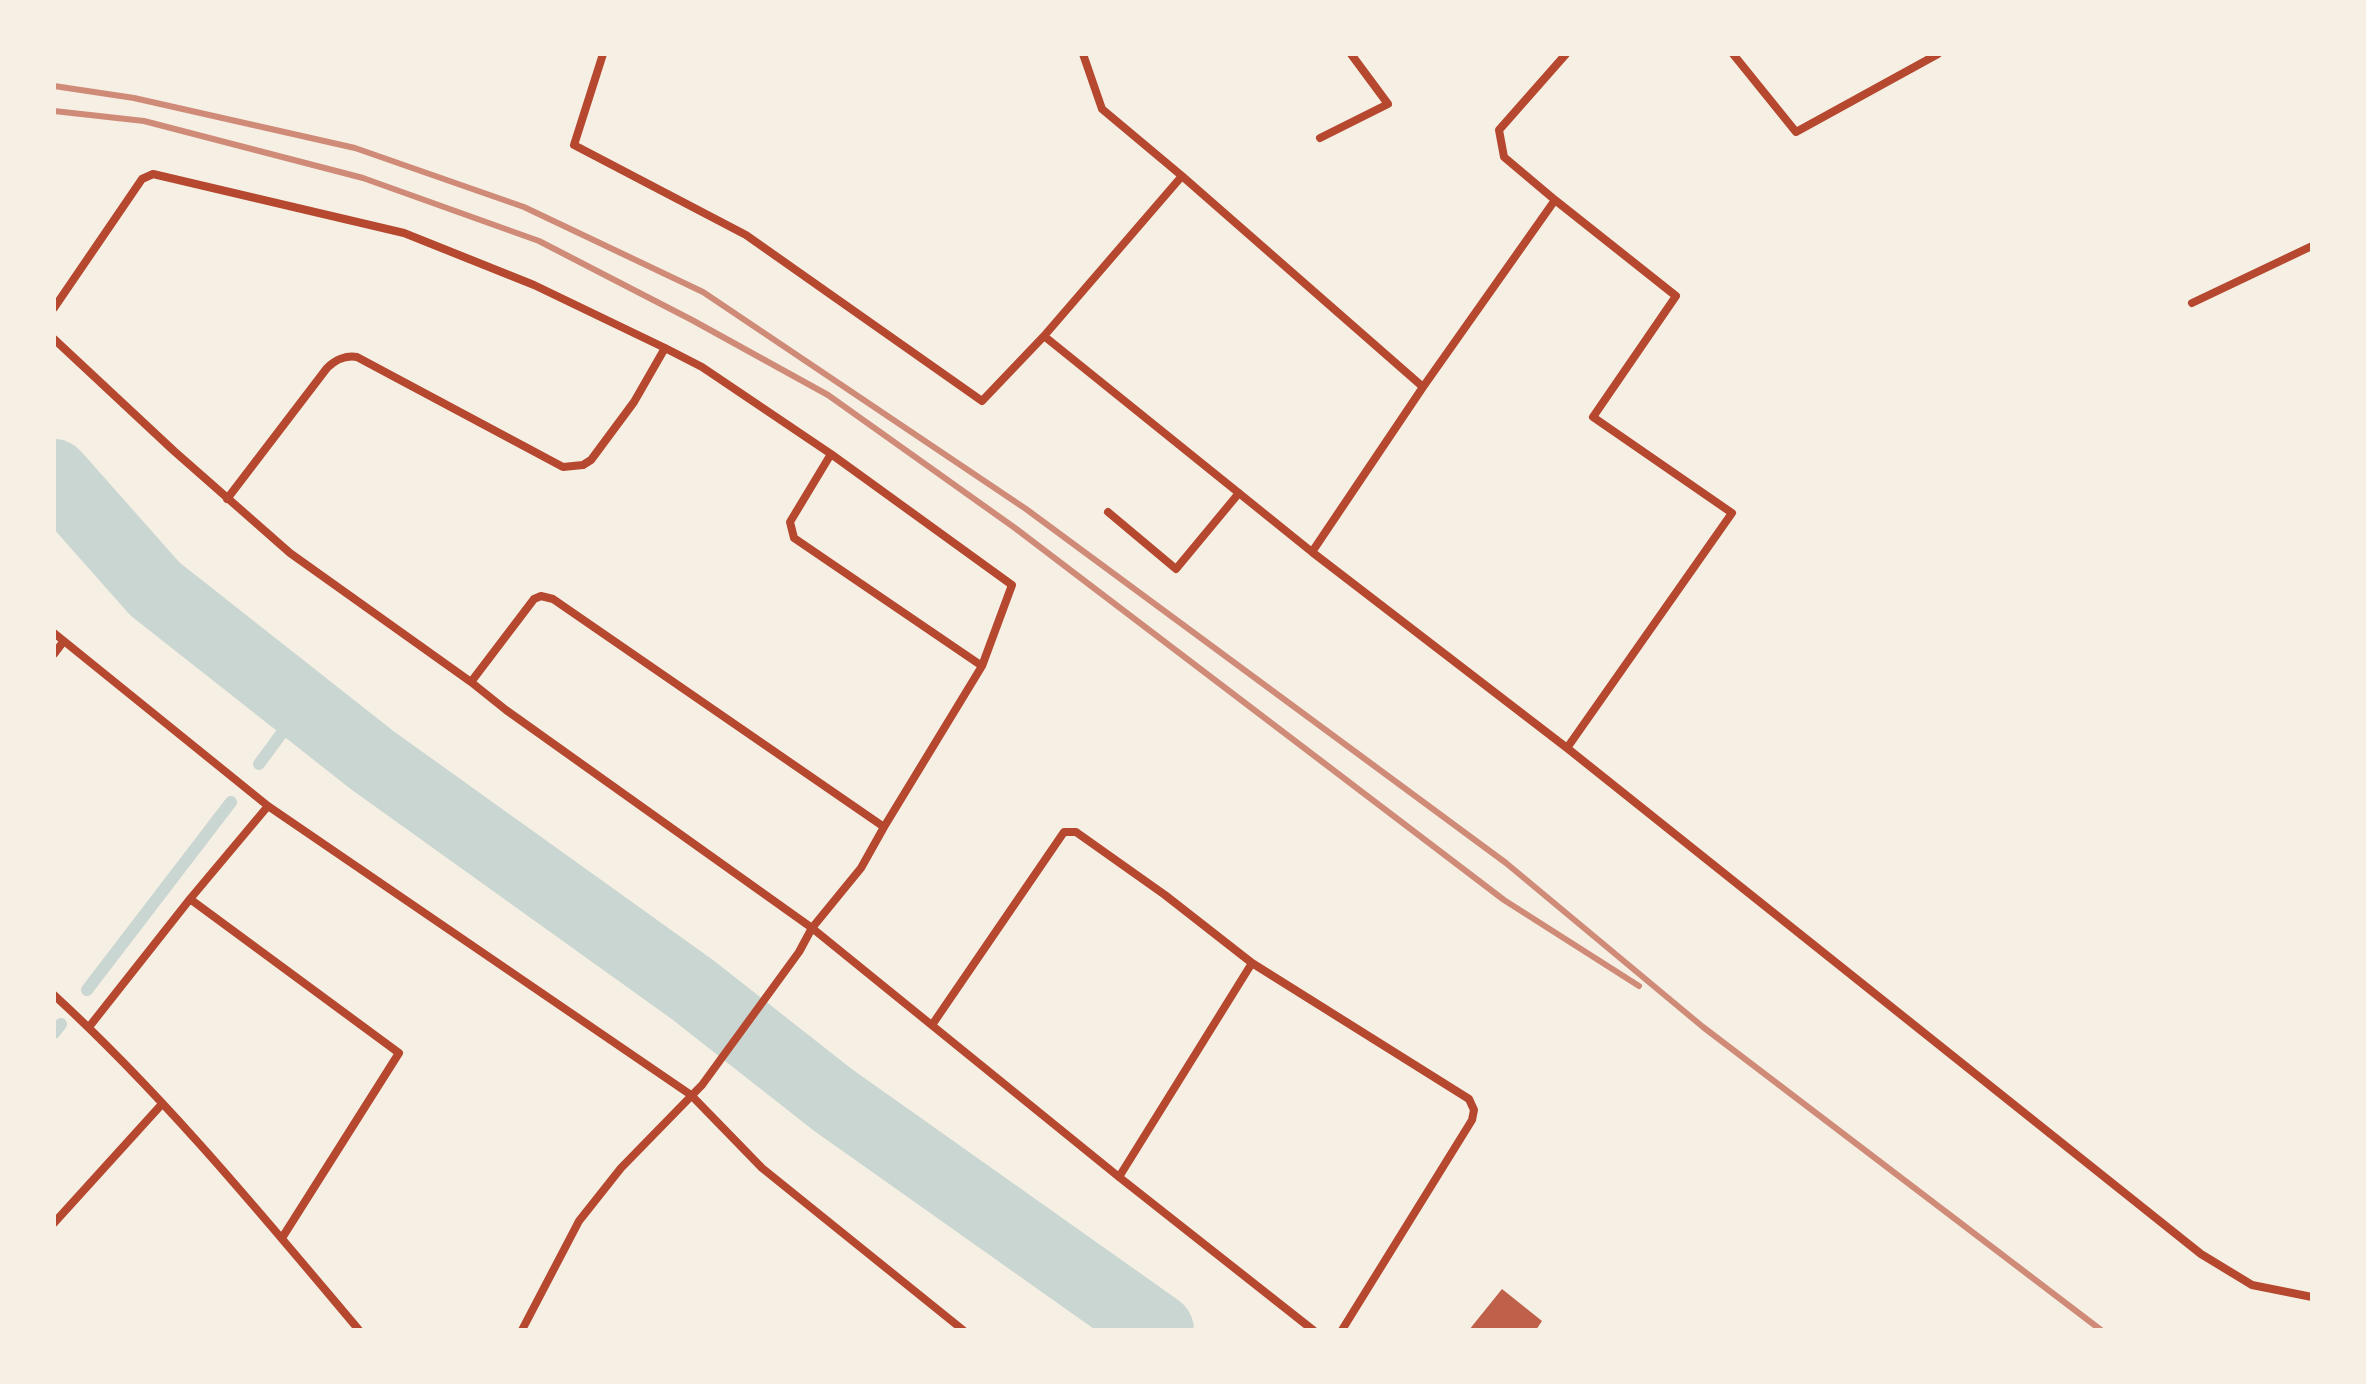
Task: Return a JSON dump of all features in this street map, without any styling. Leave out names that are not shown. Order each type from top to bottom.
[{"type":"street","points":[[603,54],[574,145],[746,235],[982,401],[1044,336],[1182,176]]},
{"type":"street","points":[[1083,54],[1102,109],[1423,387]]},
{"type":"street","points":[[1320,138],[1388,104],[1351,54]]},
{"type":"street","points":[[1566,54],[1499,130],[1504,157],[1676,296],[1593,417],[1732,513],[1567,748]]},
{"type":"street","points":[[1733,54],[1796,132],[1938,54]]},
{"type":"street","points":[[54,308],[142,179],[153,174],[404,233],[534,285],[702,367],[831,454],[1012,585],[982,666],[861,868],[812,928],[799,952],[702,1085],[621,1168],[579,1221],[522,1330]]},
{"type":"street","points":[[1312,552],[1555,200]]},
{"type":"street","points":[[2192,303],[2312,246]]},
{"type":"street","points":[[1044,336],[1312,552],[1567,748],[2201,1254],[2252,1285],[2312,1297]]},
{"type":"street","points":[[54,339],[290,553],[812,928],[1313,1330]]},
{"type":"street","points":[[227,499],[327,368],[349,356],[357,357],[553,463],[573,467],[591,460],[634,402],[665,348]]},
{"type":"street","points":[[831,454],[790,522],[794,538],[982,666]]},
{"type":"street","points":[[1108,512],[1176,569],[1239,493]]},
{"type":"street","points":[[471,682],[534,599],[541,596],[553,599],[884,827]]},
{"type":"street","points":[[54,633],[268,806],[691,1095],[762,1168],[963,1330]]},
{"type":"street","points":[[54,654],[63,642]]},
{"type":"street","points":[[89,1027],[268,806]]},
{"type":"street","points":[[932,1025],[1064,832],[1076,832],[1165,895],[1252,963],[1469,1099],[1474,1110],[1472,1120],[1342,1330]]},
{"type":"street","points":[[190,899],[399,1053],[282,1238]]},
{"type":"street","points":[[1119,1177],[1252,963]]},
{"type":"street","points":[[54,995],[162,1104],[282,1238],[359,1330]]},
{"type":"street","points":[[54,1223],[162,1104]]},
{"type":"building","points":[[1502,1289],[1542,1321],[1536,1330],[1469,1330]]},
{"type":"waterway","points":[[54,475],[155,589],[372,760],[693,990],[833,1100],[1158,1330]]},
{"type":"waterway","points":[[259,764],[284,730],[316,716]]},
{"type":"waterway","points":[[87,990],[231,802]]},
{"type":"waterway","points":[[54,1033],[61,1024]]},
{"type":"railway","points":[[54,86],[134,98],[355,148],[524,207],[703,292],[1026,509],[1506,863],[1703,1027],[2101,1330]]},
{"type":"railway","points":[[54,111],[144,121],[363,178],[539,241],[828,395],[1015,528],[1504,900],[1639,986]]}]
